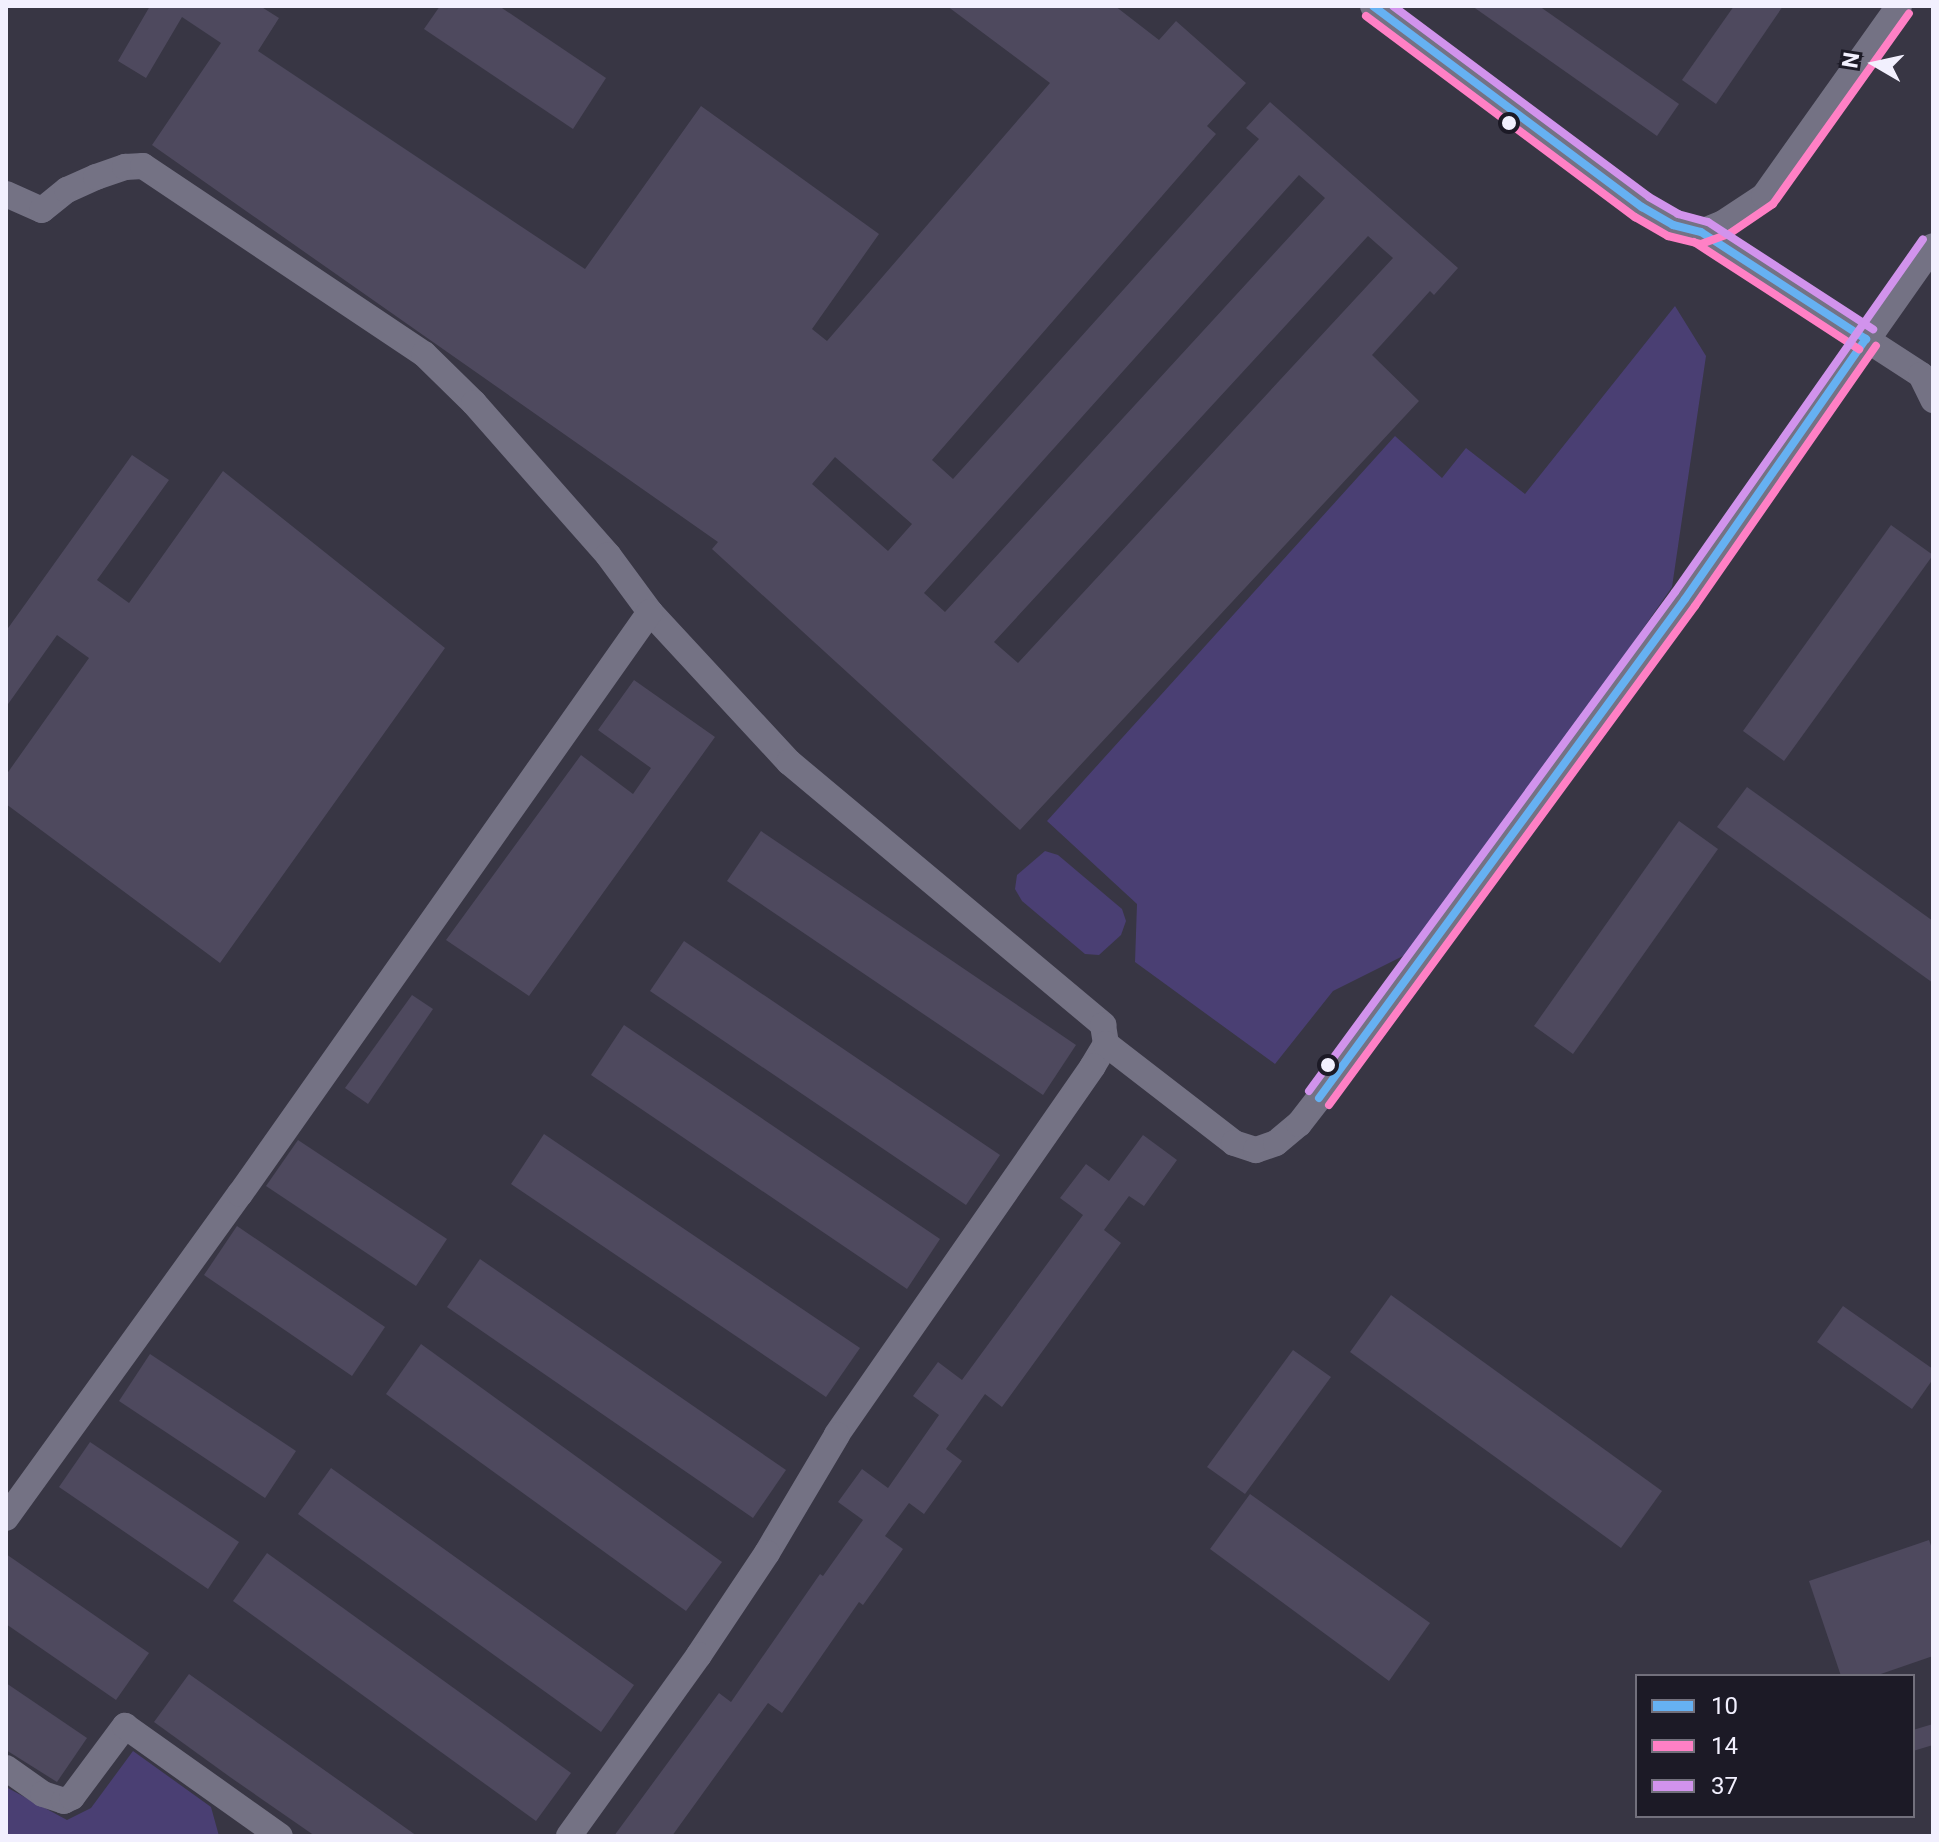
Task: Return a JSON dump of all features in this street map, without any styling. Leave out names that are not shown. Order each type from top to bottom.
[{"type":"street","points":[[1373,6],[1642,207],[1673,225],[1701,232],[1921,375],[1933,400]]},
{"type":"street","points":[[1701,232],[1723,223],[1764,196],[1899,6]]},
{"type":"street","points":[[6,194],[42,210],[67,190],[96,177],[125,167],[143,166],[424,354],[474,403],[567,508],[650,612],[789,762],[1054,981],[1103,1025],[1106,1044],[1234,1143],[1256,1150],[1276,1143],[1299,1124],[1378,1022],[1653,643],[1933,246]]},
{"type":"street","points":[[6,1518],[240,1194],[650,612]]},
{"type":"street","points":[[569,1836],[699,1655],[767,1553],[837,1435],[1106,1044]]},
{"type":"street","points":[[6,1768],[43,1794],[64,1801],[72,1797],[125,1726],[280,1836]]},
{"type":"shaded area","points":[[1675,306],[1706,356],[1672,587],[1421,947],[1333,991],[1275,1064],[1135,962],[1137,904],[1047,821],[1395,436],[1442,478],[1466,448],[1525,494]]},
{"type":"shaded area","points":[[1045,851],[1058,855],[1122,909],[1126,921],[1121,935],[1099,955],[1085,954],[1022,901],[1015,889],[1017,875]]},
{"type":"shaded area","points":[[133,1751],[211,1807],[219,1836],[6,1836],[6,1787],[67,1820],[91,1808]]},
{"type":"building","points":[[150,6],[260,6],[279,18],[258,51],[585,269],[701,106],[879,234],[812,329],[827,341],[1050,83],[947,6],[1115,6],[1159,40],[1176,21],[1246,83],[1207,126],[1216,134],[932,460],[953,479],[1259,139],[1246,128],[1270,102],[1458,268],[1434,295],[1430,291],[1372,355],[1419,401],[1020,830],[712,549],[718,542],[152,145],[221,43],[182,17],[146,78],[118,61]],"holes":[[[1299,175],[1325,198],[945,612],[924,593]],[[1368,236],[1393,258],[1018,663],[994,642]],[[835,457],[912,524],[888,551],[812,484]]]},
{"type":"building","points":[[440,6],[499,6],[606,78],[573,129],[424,29]]},
{"type":"building","points":[[1472,6],[1539,6],[1679,104],[1657,136]]},
{"type":"building","points":[[1734,6],[1783,6],[1716,104],[1682,80]]},
{"type":"building","points":[[132,455],[169,480],[97,580],[129,603],[223,471],[445,648],[220,963],[6,804],[6,775],[89,658],[57,635],[6,707],[6,631]]},
{"type":"building","points":[[1891,525],[1933,555],[1784,761],[1743,731]]},
{"type":"building","points":[[634,680],[715,737],[529,996],[446,940],[581,755],[633,794],[651,768],[598,730]]},
{"type":"building","points":[[1747,787],[1933,921],[1933,983],[1717,827]]},
{"type":"building","points":[[1679,821],[1718,849],[1573,1054],[1534,1026]]},
{"type":"building","points":[[761,831],[1076,1045],[1043,1095],[727,881]]},
{"type":"building","points":[[684,941],[1000,1155],[966,1205],[650,991]]},
{"type":"building","points":[[412,995],[433,1009],[368,1104],[345,1088]]},
{"type":"building","points":[[624,1025],[940,1239],[907,1289],[591,1075]]},
{"type":"building","points":[[544,1134],[860,1348],[826,1397],[511,1184]]},
{"type":"building","points":[[1143,1135],[1177,1160],[1144,1206],[1129,1196],[1104,1230],[1121,1243],[1002,1407],[985,1394],[946,1449],[962,1461],[924,1514],[909,1503],[885,1536],[903,1549],[863,1605],[859,1602],[782,1713],[768,1703],[672,1836],[614,1836],[719,1693],[731,1702],[820,1574],[823,1576],[863,1520],[838,1502],[862,1469],[888,1488],[939,1415],[913,1396],[938,1362],[962,1380],[1083,1215],[1060,1198],[1086,1164],[1109,1181]]},
{"type":"building","points":[[298,1140],[447,1239],[416,1286],[266,1186]]},
{"type":"building","points":[[237,1226],[385,1327],[352,1376],[204,1275]]},
{"type":"building","points":[[480,1259],[786,1470],[753,1518],[447,1307]]},
{"type":"building","points":[[1391,1295],[1662,1491],[1621,1548],[1350,1352]]},
{"type":"building","points":[[1843,1306],[1933,1369],[1933,1379],[1912,1409],[1817,1342]]},
{"type":"building","points":[[421,1344],[722,1562],[686,1611],[386,1394]]},
{"type":"building","points":[[1293,1350],[1331,1377],[1245,1494],[1207,1467]]},
{"type":"building","points":[[150,1354],[296,1451],[265,1498],[119,1401]]},
{"type":"building","points":[[90,1442],[239,1542],[208,1589],[59,1487]]},
{"type":"building","points":[[331,1468],[634,1685],[601,1732],[298,1514]]},
{"type":"building","points":[[1250,1494],[1430,1623],[1389,1681],[1210,1549]]},
{"type":"building","points":[[1929,1540],[1933,1551],[1933,1656],[1881,1674],[1840,1674],[1809,1581]]},
{"type":"building","points":[[267,1553],[571,1773],[536,1821],[233,1601]]},
{"type":"building","points":[[6,1554],[149,1653],[116,1700],[6,1624]]},
{"type":"building","points":[[189,1674],[417,1836],[315,1836],[230,1777],[154,1722]]},
{"type":"building","points":[[6,1683],[87,1738],[57,1782],[6,1750]]},
{"type":"building","points":[[1933,1724],[1933,1745],[1915,1750],[1915,1729]]},
{"type":"transit line","name":"10","points":[[1373,6],[1642,207],[1673,225],[1701,232],[1866,339]]},
{"type":"transit line","name":"37","points":[[1393,6],[1649,197],[1678,214],[1708,222],[1873,329]]},
{"type":"transit line","name":"14","points":[[1366,16],[1635,217],[1668,236],[1701,244],[1729,234],[1773,204],[1909,13]]},
{"type":"transit line","name":"37","points":[[1309,1091],[1675,592],[1923,239]]},
{"type":"transit line","name":"14","points":[[1694,242],[1859,349]]},
{"type":"transit line","name":"10","points":[[1319,1098],[1685,599],[1866,339]]},
{"type":"transit line","name":"14","points":[[1329,1105],[1695,606],[1876,346]]}]
